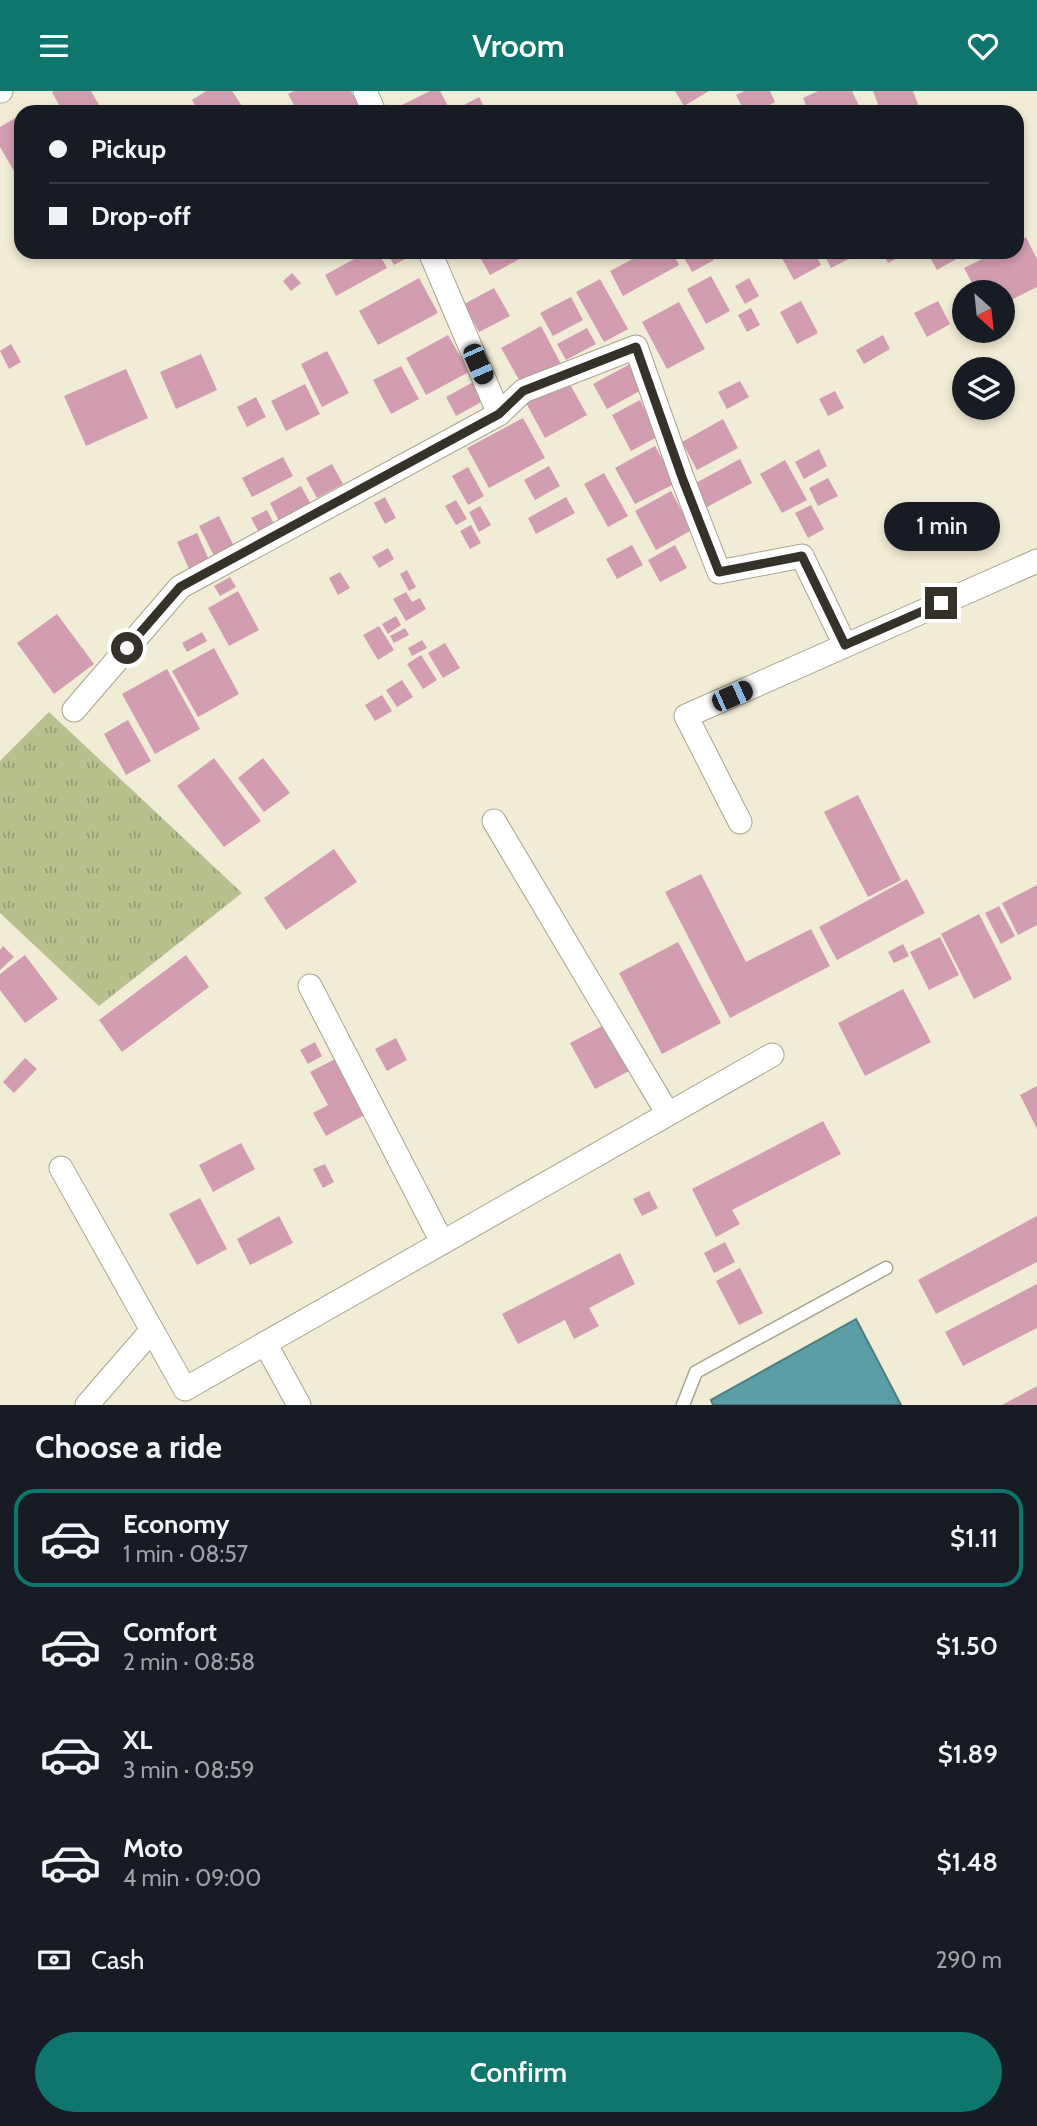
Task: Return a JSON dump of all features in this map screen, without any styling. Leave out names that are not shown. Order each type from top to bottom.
[{"type":"street","points":[[433,259],[499,414]]},
{"type":"street","points":[[74,710],[180,587],[499,414],[523,391],[636,347],[719,572],[802,556],[845,645]]},
{"type":"street","points":[[740,822],[686,716],[1037,561]]},
{"type":"street","points":[[494,821],[668,1114]]},
{"type":"street","points":[[310,986],[442,1242]]},
{"type":"street","points":[[61,1168],[185,1389],[772,1055]]},
{"type":"street","points":[[87,1405],[152,1330]]},
{"type":"street","points":[[265,1343],[299,1405]]},
{"type":"lane","points":[[683,1405],[696,1372],[886,1268]]},
{"type":"green space","points":[[49,712],[242,893],[99,1006],[0,913],[0,761]]},
{"type":"water","points":[[856,1319],[901,1405],[713,1405],[711,1400]]},
{"type":"building","points":[[91,91],[99,105],[59,105],[52,92]]},
{"type":"building","points":[[206,91],[232,91],[241,105],[195,105],[192,100]]},
{"type":"building","points":[[294,91],[351,91],[358,105],[294,105],[288,94]]},
{"type":"building","points":[[430,91],[440,91],[447,105],[402,105]]},
{"type":"building","points":[[675,91],[709,91],[686,105]]},
{"type":"building","points":[[744,91],[770,91],[775,102],[769,105],[741,105],[736,95]]},
{"type":"building","points":[[818,91],[852,91],[859,105],[806,105],[803,98]]},
{"type":"building","points":[[873,91],[913,91],[918,105],[878,105]]},
{"type":"building","points":[[479,97],[483,105],[464,105]]},
{"type":"building","points":[[14,119],[14,171],[0,147],[0,127]]},
{"type":"building","points":[[1026,237],[1037,259],[1037,287],[1015,298],[1015,280],[970,280],[964,268],[982,259],[1024,259]]},
{"type":"building","points":[[354,259],[382,259],[387,268],[336,296],[325,275]]},
{"type":"building","points":[[391,259],[405,259],[394,265]]},
{"type":"building","points":[[481,259],[520,259],[490,275]]},
{"type":"building","points":[[633,259],[676,259],[679,265],[623,296],[610,271]]},
{"type":"building","points":[[685,259],[714,259],[714,260],[692,272]]},
{"type":"building","points":[[783,259],[818,259],[821,265],[794,280]]},
{"type":"building","points":[[826,259],[848,259],[831,268]]},
{"type":"building","points":[[931,259],[957,259],[937,270]]},
{"type":"building","points":[[292,273],[301,283],[291,291],[283,281]]},
{"type":"building","points":[[711,276],[730,311],[706,324],[687,289]]},
{"type":"building","points":[[419,278],[438,313],[378,345],[359,311]]},
{"type":"building","points":[[749,278],[759,296],[745,304],[735,286]]},
{"type":"building","points":[[600,279],[628,329],[604,342],[576,292]]},
{"type":"building","points":[[494,288],[510,316],[479,332],[464,304]]},
{"type":"building","points":[[571,297],[583,320],[553,336],[540,313]]},
{"type":"building","points":[[801,301],[818,333],[797,344],[780,312]]},
{"type":"building","points":[[938,301],[950,324],[927,337],[914,313]]},
{"type":"building","points":[[679,302],[705,349],[667,369],[642,322]]},
{"type":"building","points":[[751,308],[760,325],[747,332],[738,315]]},
{"type":"building","points":[[541,326],[561,364],[522,385],[501,348]]},
{"type":"building","points":[[587,328],[596,344],[566,360],[557,344]]},
{"type":"building","points":[[448,335],[469,372],[426,395],[406,358]]},
{"type":"building","points":[[883,335],[890,349],[864,364],[856,350]]},
{"type":"building","points":[[11,344],[21,362],[9,369],[0,351]]},
{"type":"building","points":[[327,351],[349,393],[322,407],[301,364]]},
{"type":"building","points":[[201,354],[217,390],[176,409],[160,372]]},
{"type":"building","points":[[632,363],[645,388],[607,409],[593,384]]},
{"type":"building","points":[[401,366],[419,399],[391,414],[373,380]]},
{"type":"building","points":[[126,369],[148,418],[86,446],[64,396]]},
{"type":"building","points":[[567,379],[587,415],[545,438],[525,401]]},
{"type":"building","points":[[475,381],[485,400],[456,416],[446,397]]},
{"type":"building","points":[[740,381],[749,397],[727,409],[718,392]]},
{"type":"building","points":[[305,384],[320,414],[286,431],[271,401]]},
{"type":"building","points":[[835,391],[844,408],[828,416],[819,399]]},
{"type":"building","points":[[256,397],[266,417],[247,427],[237,407]]},
{"type":"building","points":[[640,400],[659,436],[631,451],[612,415]]},
{"type":"building","points":[[523,418],[545,458],[489,488],[467,448]]},
{"type":"building","points":[[723,419],[738,448],[697,470],[682,442]]},
{"type":"building","points":[[655,446],[676,483],[635,504],[615,468]]},
{"type":"building","points":[[819,449],[827,466],[804,479],[795,462]]},
{"type":"building","points":[[283,457],[293,476],[252,497],[242,478]]},
{"type":"building","points":[[740,459],[752,483],[707,507],[694,484]]},
{"type":"building","points":[[785,460],[807,500],[782,513],[760,474]]},
{"type":"building","points":[[332,464],[343,484],[317,498],[306,478]]},
{"type":"building","points":[[549,466],[560,486],[535,500],[524,480]]},
{"type":"building","points":[[468,467],[484,496],[468,505],[452,476]]},
{"type":"building","points":[[604,473],[628,516],[608,527],[584,484]]},
{"type":"building","points":[[828,478],[838,496],[818,506],[809,488]]},
{"type":"building","points":[[301,486],[312,506],[280,523],[270,503]]},
{"type":"building","points":[[671,491],[692,530],[656,550],[635,511]]},
{"type":"building","points":[[385,497],[396,518],[385,524],[374,503]]},
{"type":"building","points":[[566,497],[575,513],[536,534],[528,518]]},
{"type":"building","points":[[456,500],[467,519],[456,525],[445,506]]},
{"type":"building","points":[[811,505],[824,529],[808,538],[795,513]]},
{"type":"building","points":[[480,506],[491,525],[479,532],[469,512]]},
{"type":"building","points":[[267,510],[275,526],[260,534],[251,518]]},
{"type":"building","points":[[219,516],[234,546],[214,556],[199,526]]},
{"type":"building","points":[[471,525],[481,543],[470,549],[460,531]]},
{"type":"building","points":[[197,533],[209,560],[189,569],[177,542]]},
{"type":"building","points":[[632,545],[643,565],[617,579],[606,559]]},
{"type":"building","points":[[675,545],[687,568],[660,582],[648,560]]},
{"type":"building","points":[[388,548],[394,559],[379,568],[372,557]]},
{"type":"building","points":[[407,570],[416,587],[409,591],[400,574]]},
{"type":"building","points":[[340,572],[350,588],[338,595],[329,578]]},
{"type":"building","points":[[230,577],[236,587],[220,596],[214,586]]},
{"type":"building","points":[[238,591],[259,630],[229,646],[208,608]]},
{"type":"building","points":[[406,592],[412,602],[420,598],[426,609],[406,621],[393,599]]},
{"type":"building","points":[[57,614],[94,664],[54,694],[17,643]]},
{"type":"building","points":[[396,616],[401,625],[388,634],[382,624]]},
{"type":"building","points":[[379,626],[394,650],[378,660],[363,635]]},
{"type":"building","points":[[405,628],[409,635],[394,643],[390,636]]},
{"type":"building","points":[[202,632],[207,641],[187,652],[182,643]]},
{"type":"building","points":[[422,640],[427,648],[412,656],[408,648]]},
{"type":"building","points":[[445,643],[460,668],[443,678],[428,653]]},
{"type":"building","points":[[214,648],[239,694],[198,717],[172,671]]},
{"type":"building","points":[[421,655],[437,680],[423,689],[407,664]]},
{"type":"building","points":[[167,669],[200,729],[155,754],[122,694]]},
{"type":"building","points":[[402,680],[413,697],[397,707],[386,690]]},
{"type":"building","points":[[382,695],[392,711],[375,721],[365,705]]},
{"type":"building","points":[[128,720],[151,761],[126,775],[104,734]]},
{"type":"building","points":[[214,758],[261,821],[224,847],[177,786]]},
{"type":"building","points":[[263,758],[290,793],[264,812],[238,778]]},
{"type":"building","points":[[858,795],[901,880],[868,897],[824,812]]},
{"type":"building","points":[[334,849],[357,882],[286,930],[264,898]]},
{"type":"building","points":[[701,874],[746,962],[811,929],[830,966],[730,1018],[665,892]]},
{"type":"building","points":[[907,879],[925,913],[837,960],[819,927]]},
{"type":"building","points":[[1037,885],[1037,925],[1018,935],[1002,903]]},
{"type":"building","points":[[999,906],[1015,936],[1001,944],[985,913]]},
{"type":"building","points":[[979,914],[1012,979],[974,999],[941,934]]},
{"type":"building","points":[[940,937],[959,975],[929,990],[910,952]]},
{"type":"building","points":[[678,942],[721,1023],[662,1054],[619,973]]},
{"type":"building","points":[[903,944],[909,956],[894,963],[888,952]]},
{"type":"building","points":[[3,946],[14,957],[0,970],[0,950]]},
{"type":"building","points":[[25,955],[58,999],[25,1023],[0,990],[0,974]]},
{"type":"building","points":[[186,955],[209,987],[122,1052],[99,1020]]},
{"type":"building","points":[[903,989],[931,1042],[865,1076],[838,1023]]},
{"type":"building","points":[[606,1024],[631,1070],[595,1089],[570,1043]]},
{"type":"building","points":[[396,1038],[407,1060],[387,1071],[375,1049]]},
{"type":"building","points":[[315,1042],[322,1056],[308,1064],[300,1050]]},
{"type":"building","points":[[339,1057],[368,1113],[326,1136],[313,1113],[328,1105],[310,1072]]},
{"type":"building","points":[[25,1058],[37,1069],[14,1093],[3,1082]]},
{"type":"building","points":[[1037,1086],[1037,1129],[1020,1095]]},
{"type":"building","points":[[823,1121],[841,1154],[732,1210],[740,1224],[716,1237],[692,1189]]},
{"type":"building","points":[[241,1143],[255,1169],[213,1192],[199,1165]]},
{"type":"building","points":[[325,1164],[334,1182],[323,1188],[313,1169]]},
{"type":"building","points":[[649,1191],[658,1208],[642,1216],[633,1199]]},
{"type":"building","points":[[200,1198],[227,1249],[197,1265],[169,1214]]},
{"type":"building","points":[[279,1216],[293,1243],[250,1265],[237,1239]]},
{"type":"building","points":[[1037,1216],[1037,1262],[936,1314],[918,1280]]},
{"type":"building","points":[[725,1242],[735,1262],[714,1273],[704,1253]]},
{"type":"building","points":[[620,1253],[635,1284],[589,1308],[599,1326],[574,1339],[565,1320],[518,1344],[502,1314]]},
{"type":"building","points":[[740,1268],[763,1313],[739,1325],[716,1281]]},
{"type":"building","points":[[1037,1284],[1037,1328],[963,1366],[945,1332]]},
{"type":"building","points":[[1037,1386],[1037,1405],[1002,1405]]},
{"type":"route","points":[[127,648],[180,587],[499,414],[523,391],[636,347],[719,572],[802,556],[845,645],[941,603]]}]
